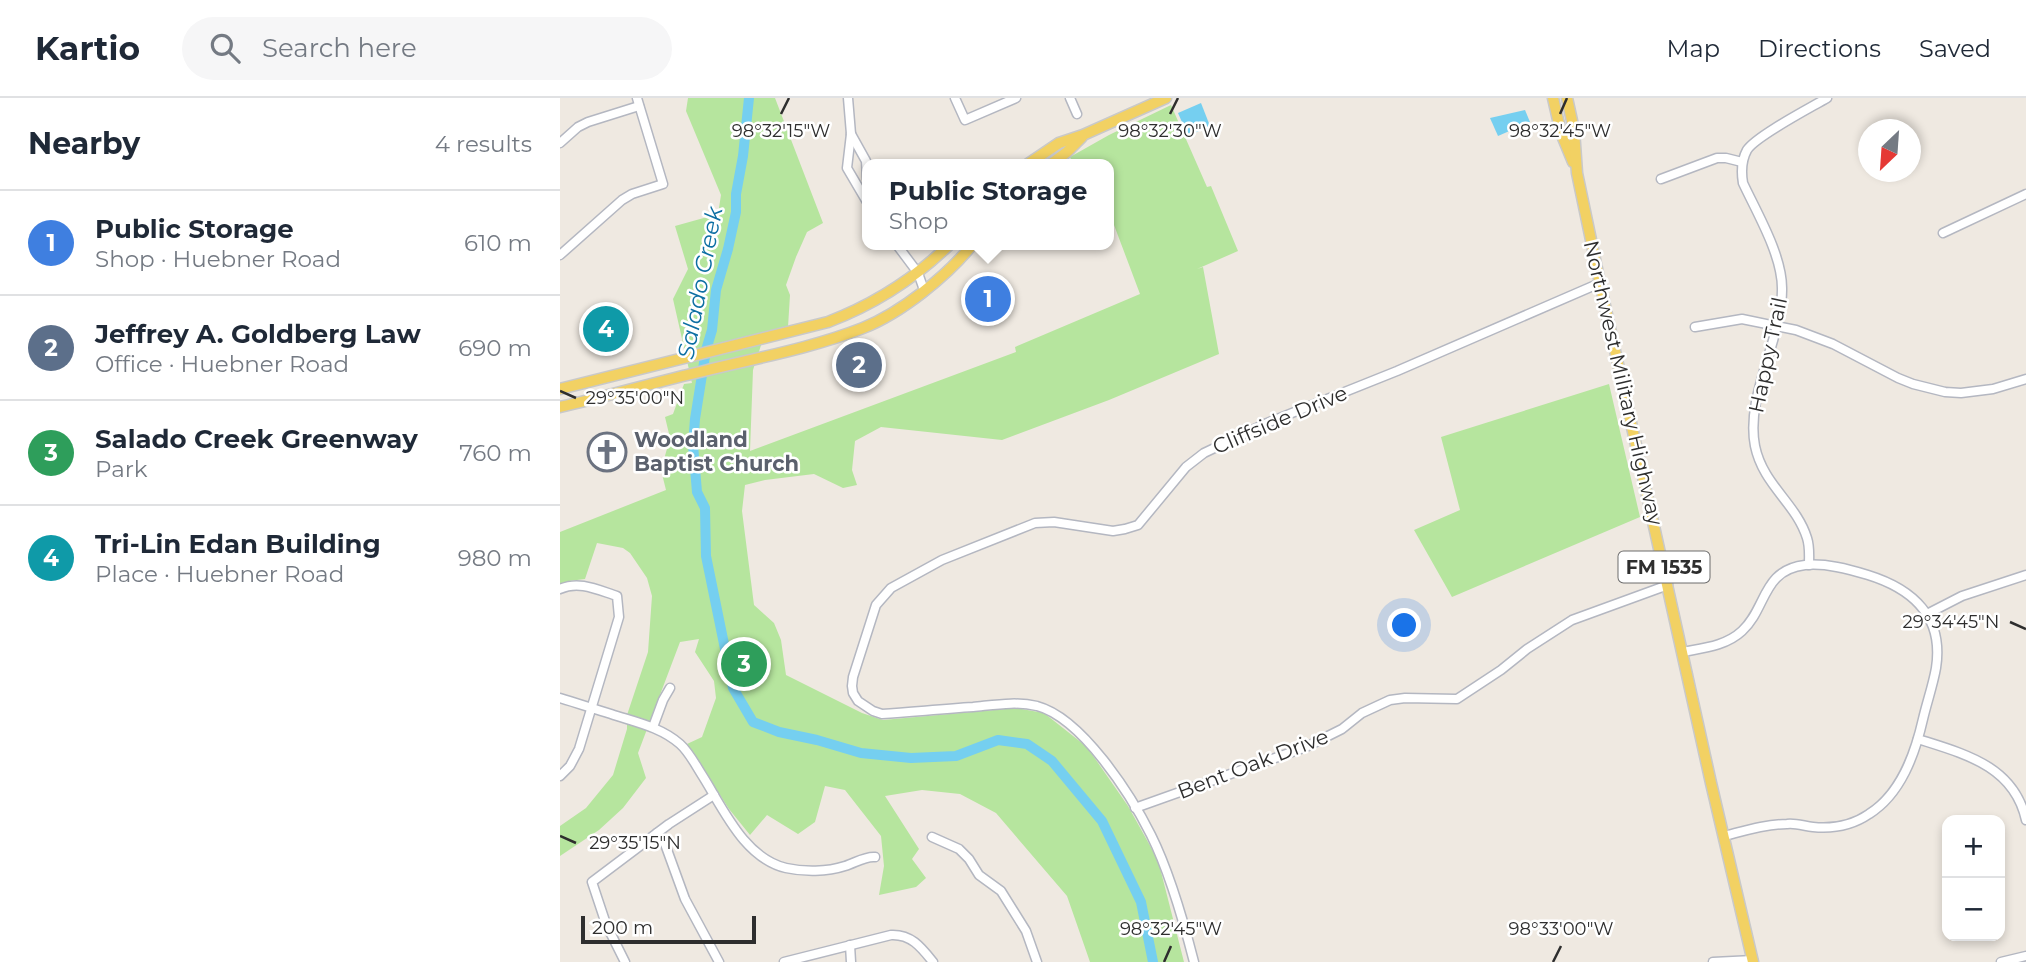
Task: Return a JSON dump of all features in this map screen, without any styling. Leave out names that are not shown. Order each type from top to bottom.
[{"type":"main road","points":[[1036,159],[1059,144],[1166,98]]},
{"type":"main road","name":"Northwest Military Highway","points":[[1553,98],[1561,133],[1577,173]]},
{"type":"main road","name":"Northwest Military Highway","points":[[1567,98],[1574,130],[1577,173],[1600,283],[1753,961]]},
{"type":"main road","points":[[1058,159],[1083,135]]},
{"type":"main road","points":[[560,389],[828,322],[881,299],[918,273],[943,250]]},
{"type":"main road","points":[[560,407],[834,339],[866,327],[925,290],[968,250]]},
{"type":"main road","points":[[643,368],[647,385]]},
{"type":"street","points":[[848,98],[851,134],[847,168],[862,194]]},
{"type":"street","points":[[955,98],[965,120],[1017,98]]},
{"type":"street","points":[[1070,98],[1077,114]]},
{"type":"street","points":[[1661,179],[1717,158],[1742,163],[1753,142],[1827,98]]},
{"type":"street","points":[[560,144],[578,127],[638,102],[663,184],[622,200],[560,255]]},
{"type":"street","points":[[851,134],[865,159]]},
{"type":"street","name":"Happy Trail","points":[[1742,163],[1744,183],[1777,257],[1783,290],[1755,405],[1753,436],[1764,472],[1804,530],[1809,565]]},
{"type":"street","points":[[1943,233],[2026,194]]},
{"type":"street","points":[[901,250],[918,273],[925,290]]},
{"type":"street","name":"Cliffside Drive","points":[[1194,962],[1163,862],[1151,835],[1094,747],[1072,726],[1049,710],[1018,703],[882,714],[858,701],[853,693],[853,677],[876,605],[885,593],[912,575],[1034,523],[1054,522],[1113,531],[1138,525],[1186,467],[1204,453],[1267,423],[1600,283]]},
{"type":"street","points":[[1695,327],[1742,319],[1776,326],[1817,337],[1898,378],[1928,389],[1976,392],[2026,379]]},
{"type":"street","points":[[1683,652],[1715,646],[1731,639],[1745,629],[1774,579],[1793,568],[1809,565],[1852,570],[1908,593],[1927,614],[1936,641],[1936,667],[1911,759],[1895,789],[1877,809],[1837,827],[1786,824],[1724,836]]},
{"type":"street","points":[[1927,614],[1962,596],[2026,575]]},
{"type":"street","points":[[560,589],[578,584],[617,596],[619,617],[576,757],[560,776]]},
{"type":"street","name":"Bent Oak Drive","points":[[1135,808],[1306,747],[1342,729],[1362,713],[1390,700],[1457,699],[1572,620],[1668,585]]},
{"type":"street","points":[[653,727],[670,688]]},
{"type":"street","points":[[560,698],[653,727],[672,737],[684,748],[737,831],[753,849],[775,864],[796,870],[830,869],[875,856]]},
{"type":"street","points":[[1918,739],[1972,757],[1989,767],[2012,788],[2026,820]]},
{"type":"street","points":[[625,962],[606,924],[592,882],[657,833],[714,795]]},
{"type":"street","points":[[657,833],[665,845],[685,899],[719,962]]},
{"type":"street","points":[[932,837],[959,849],[979,875],[1001,891],[1026,931],[1037,962]]},
{"type":"street","points":[[784,962],[900,935],[915,941],[933,962]]},
{"type":"street","points":[[850,945],[851,962]]},
{"type":"street","points":[[2001,962],[2026,956]]},
{"type":"street","points":[[1713,962],[1753,961]]},
{"type":"green space","points":[[688,98],[775,98],[823,223],[807,232],[786,285],[790,295],[788,327],[765,333],[753,370],[750,451],[1016,352],[1015,347],[1140,294],[1114,225],[1114,159],[1070,157],[1171,105],[1207,187],[1211,186],[1238,251],[1197,269],[1203,267],[1219,354],[1109,400],[1002,440],[881,427],[855,441],[852,470],[857,485],[843,488],[814,474],[765,480],[745,485],[742,511],[754,605],[774,623],[781,640],[786,675],[862,713],[883,720],[1016,708],[1044,713],[1087,747],[1128,806],[1158,860],[1184,962],[1090,962],[1067,896],[996,813],[960,794],[922,790],[885,796],[919,849],[912,859],[926,878],[916,887],[879,895],[884,866],[881,836],[845,790],[825,786],[815,822],[798,834],[767,815],[750,835],[729,809],[687,744],[702,737],[716,698],[714,681],[695,652],[699,639],[680,642],[638,753],[646,778],[623,808],[599,830],[560,856],[560,826],[586,808],[613,775],[627,729],[627,715],[648,652],[652,596],[647,578],[630,553],[623,548],[597,543],[585,579],[569,581],[560,586],[560,532],[666,490],[661,470],[670,438],[665,417],[673,414],[684,384],[692,383],[673,299],[688,269],[675,226],[718,214],[721,195],[686,111]]},
{"type":"green space","points":[[1609,384],[1640,517],[1452,597],[1414,530],[1460,510],[1441,437]]},
{"type":"water","points":[[1201,103],[1210,126],[1188,136],[1178,113]]},
{"type":"water","points":[[1525,110],[1530,122],[1498,136],[1490,118]]},
{"type":"waterway","name":"Salado Creek","points":[[749,98],[736,212],[716,290],[693,445],[697,492],[705,508],[706,556],[733,688],[753,722],[779,732],[861,753],[911,758],[956,756],[998,740],[1027,744],[1052,761],[1102,821],[1141,902],[1153,962]]},
{"type":"place","name":"Public Storage","points":[[988,299]]},
{"type":"place","name":"Tri-Lin Edan Building","points":[[606,329]]},
{"type":"place","name":"Jeffrey A. Goldberg Law","points":[[859,365]]},
{"type":"place","name":"Woodland Baptist Church","points":[[607,452]]},
{"type":"place","name":"Salado Creek Greenway","points":[[744,664]]}]
